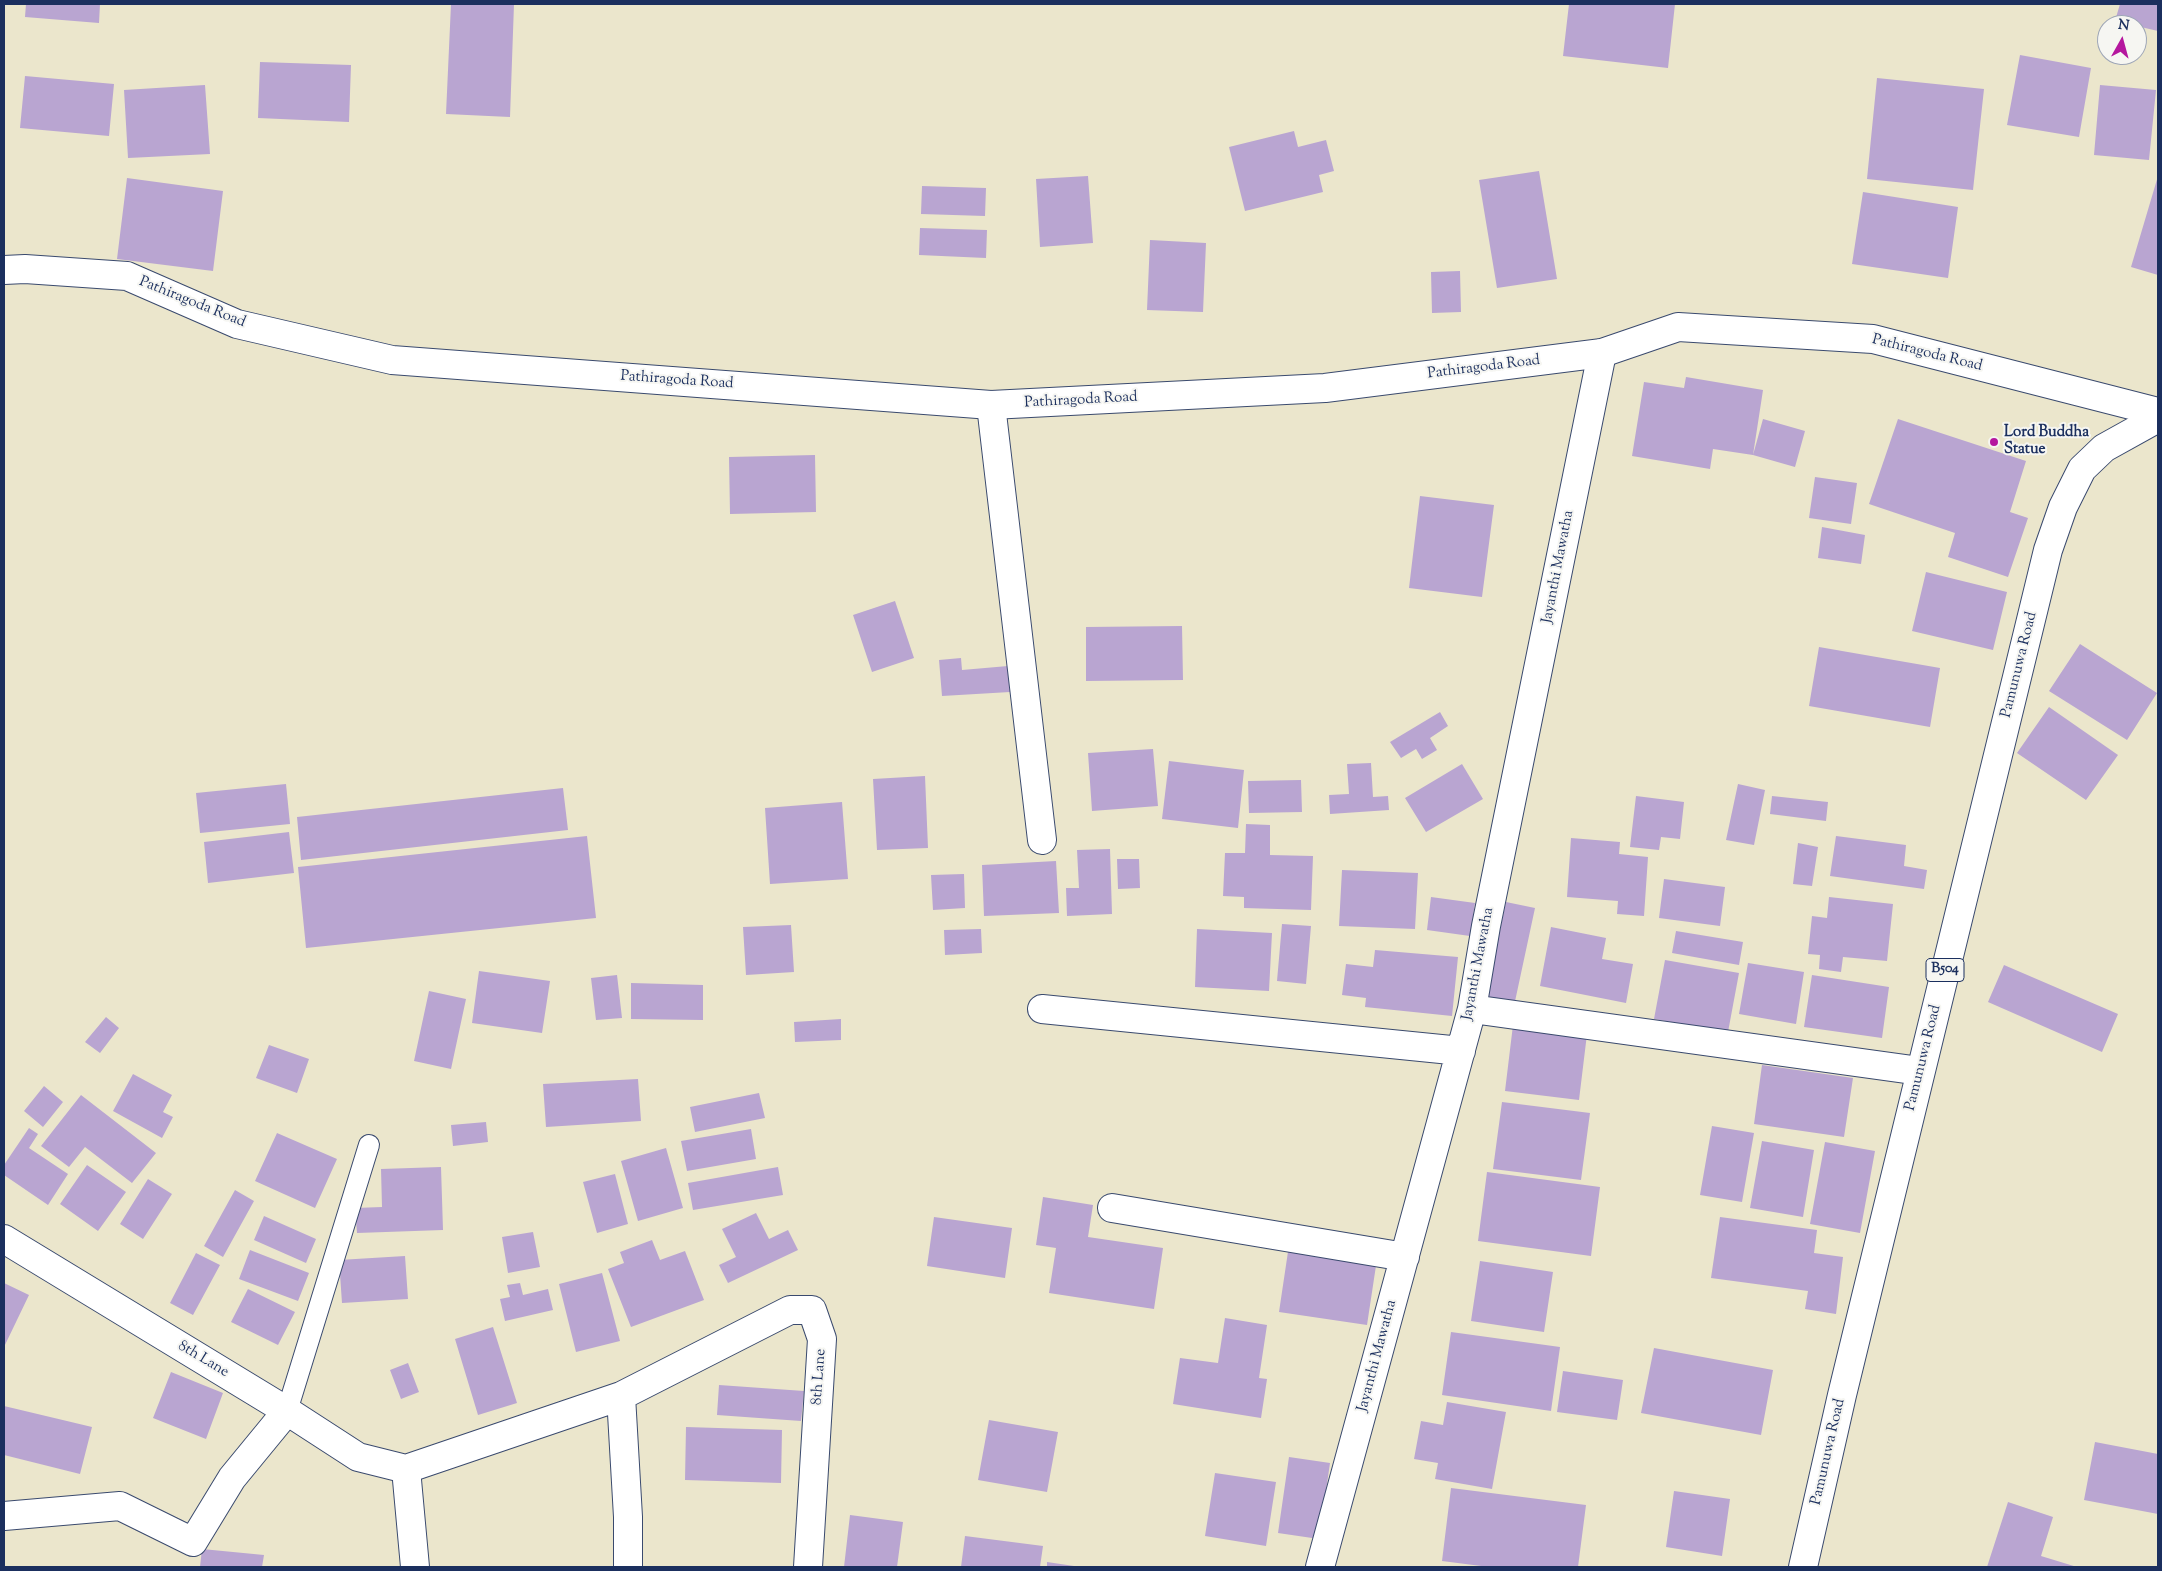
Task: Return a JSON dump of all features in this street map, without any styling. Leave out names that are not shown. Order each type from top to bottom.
[{"type":"street","name":"Pathiragoda Road","points":[[4,270],[26,269],[127,276],[237,324],[392,360],[991,405],[1325,388],[1602,353],[1678,327],[1873,339],[2158,412]]},
{"type":"street","name":"Jayanthi Mawatha","points":[[1320,1567],[1472,1010],[1486,926],[1602,353]]},
{"type":"street","points":[[991,405],[1042,840]]},
{"type":"street","name":"Pamunuwa Road","points":[[1803,1567],[1842,1395],[1920,1071],[2048,550],[2063,507],[2082,470],[2104,448],[2158,418]]},
{"type":"street","points":[[1042,1009],[1461,1051]]},
{"type":"street","points":[[1472,1010],[1920,1071]]},
{"type":"street","points":[[1112,1208],[1405,1257]]},
{"type":"street","name":"8th Lane","points":[[4,1239],[287,1411],[358,1457],[406,1469],[621,1396],[790,1310],[812,1310],[822,1339],[808,1567]]},
{"type":"street","points":[[621,1396],[628,1517],[628,1567]]},
{"type":"street","points":[[4,1516],[120,1506],[194,1542],[232,1478],[287,1411]]},
{"type":"street","points":[[406,1469],[415,1567]]},
{"type":"lane","points":[[287,1411],[368,1145]]},
{"type":"building","points":[[26,4],[100,4],[99,23],[25,17]]},
{"type":"building","points":[[451,4],[514,4],[510,117],[446,114]]},
{"type":"building","points":[[1569,4],[1675,4],[1668,68],[1563,56]]},
{"type":"building","points":[[2120,4],[2158,4],[2158,31],[2147,28],[2147,15],[2117,15]]},
{"type":"building","points":[[2020,55],[2091,68],[2079,137],[2007,125]]},
{"type":"building","points":[[260,62],[351,65],[349,122],[258,118]]},
{"type":"building","points":[[25,76],[114,84],[109,136],[20,128]]},
{"type":"building","points":[[1877,78],[1984,89],[1973,190],[1867,179]]},
{"type":"building","points":[[205,85],[210,154],[128,158],[124,90]]},
{"type":"building","points":[[2100,85],[2156,90],[2149,160],[2094,155]]},
{"type":"building","points":[[1294,131],[1298,147],[1326,140],[1334,171],[1319,175],[1323,192],[1245,211],[1229,147]]},
{"type":"building","points":[[1539,171],[1557,279],[1497,288],[1479,180]]},
{"type":"building","points":[[1088,176],[1093,243],[1040,247],[1036,179]]},
{"type":"building","points":[[2158,176],[2158,275],[2131,267]]},
{"type":"building","points":[[127,178],[223,191],[213,271],[117,259]]},
{"type":"building","points":[[922,186],[986,188],[985,216],[921,214]]},
{"type":"building","points":[[1863,192],[1958,207],[1948,278],[1852,264]]},
{"type":"building","points":[[920,228],[987,230],[986,258],[919,255]]},
{"type":"building","points":[[1150,240],[1206,243],[1203,312],[1147,310]]},
{"type":"building","points":[[1460,271],[1461,312],[1432,313],[1431,272]]},
{"type":"building","points":[[1686,377],[1763,390],[1753,455],[1713,449],[1710,469],[1632,456],[1644,382],[1684,388]]},
{"type":"building","points":[[1763,419],[1805,431],[1795,467],[1753,455]]},
{"type":"building","points":[[1898,419],[2026,461],[2010,512],[2028,518],[2008,577],[1948,557],[1955,533],[1869,504]]},
{"type":"building","points":[[815,455],[816,512],[730,514],[729,457]]},
{"type":"building","points":[[1815,477],[1857,483],[1851,524],[1809,518]]},
{"type":"building","points":[[1420,496],[1494,505],[1482,597],[1409,588]]},
{"type":"building","points":[[1822,527],[1865,535],[1861,564],[1818,558]]},
{"type":"building","points":[[1926,572],[2007,592],[1993,650],[1912,631]]},
{"type":"building","points":[[895,601],[914,658],[872,672],[853,615]]},
{"type":"building","points":[[1182,626],[1183,680],[1086,681],[1086,627]]},
{"type":"building","points":[[2080,644],[2157,693],[2127,740],[2049,691]]},
{"type":"building","points":[[1819,647],[1940,668],[1930,727],[1809,706]]},
{"type":"building","points":[[961,658],[962,670],[1008,666],[1010,692],[942,696],[939,660]]},
{"type":"building","points":[[2049,707],[2118,755],[2086,800],[2017,753]]},
{"type":"building","points":[[1440,712],[1448,726],[1430,738],[1437,750],[1422,759],[1416,749],[1401,758],[1390,742]]},
{"type":"building","points":[[1153,749],[1158,806],[1092,811],[1088,753]]},
{"type":"building","points":[[1169,761],[1244,770],[1238,828],[1162,819]]},
{"type":"building","points":[[1371,763],[1373,797],[1388,796],[1389,810],[1330,814],[1329,795],[1349,794],[1347,764]]},
{"type":"building","points":[[1462,764],[1483,799],[1426,832],[1405,798]]},
{"type":"building","points":[[925,776],[928,848],[877,850],[873,779]]},
{"type":"building","points":[[1301,780],[1302,812],[1249,813],[1248,781]]},
{"type":"building","points":[[286,784],[290,824],[200,833],[196,793]]},
{"type":"building","points":[[1738,784],[1765,790],[1754,845],[1726,840]]},
{"type":"building","points":[[563,788],[568,830],[301,860],[297,817]]},
{"type":"building","points":[[1636,796],[1684,802],[1680,839],[1661,837],[1659,850],[1630,847]]},
{"type":"building","points":[[1772,796],[1828,802],[1826,821],[1770,814]]},
{"type":"building","points":[[842,802],[848,879],[770,884],[765,808]]},
{"type":"building","points":[[1246,824],[1270,825],[1270,855],[1313,856],[1311,910],[1244,908],[1244,897],[1223,896],[1225,853],[1245,853]]},
{"type":"building","points":[[289,832],[294,873],[208,883],[204,842]]},
{"type":"building","points":[[587,836],[596,918],[306,948],[298,867]]},
{"type":"building","points":[[1836,836],[1906,845],[1904,866],[1927,870],[1924,889],[1830,876]]},
{"type":"building","points":[[1571,838],[1620,842],[1619,854],[1648,857],[1644,916],[1617,914],[1618,901],[1567,897]]},
{"type":"building","points":[[1798,843],[1818,847],[1812,886],[1793,884]]},
{"type":"building","points":[[1110,849],[1112,914],[1067,916],[1066,888],[1079,888],[1077,850]]},
{"type":"building","points":[[1117,859],[1139,859],[1140,888],[1118,889]]},
{"type":"building","points":[[1056,861],[1059,913],[984,916],[982,865]]},
{"type":"building","points":[[1342,870],[1418,873],[1415,929],[1339,926]]},
{"type":"building","points":[[964,874],[965,908],[933,910],[931,875]]},
{"type":"building","points":[[1664,879],[1725,887],[1720,926],[1659,918]]},
{"type":"building","points":[[1431,897],[1475,903],[1470,936],[1427,930]]},
{"type":"building","points":[[1829,897],[1893,904],[1887,961],[1843,957],[1841,972],[1819,969],[1820,955],[1808,954],[1812,916],[1827,918]]},
{"type":"building","points":[[1506,902],[1535,908],[1514,1006],[1485,1000]]},
{"type":"building","points":[[1282,924],[1311,926],[1306,984],[1277,981]]},
{"type":"building","points":[[791,925],[794,972],[746,975],[743,927]]},
{"type":"building","points":[[1551,927],[1606,938],[1602,959],[1633,964],[1626,1003],[1540,986]]},
{"type":"building","points":[[981,929],[982,953],[945,955],[944,930]]},
{"type":"building","points":[[1197,929],[1272,933],[1269,991],[1195,987]]},
{"type":"building","points":[[1676,931],[1743,942],[1739,965],[1672,953]]},
{"type":"building","points":[[1375,950],[1458,957],[1452,1016],[1365,1007],[1366,998],[1342,995],[1346,964],[1373,967]]},
{"type":"building","points":[[1665,960],[1739,973],[1728,1032],[1654,1019]]},
{"type":"building","points":[[1748,963],[1804,972],[1796,1024],[1739,1014]]},
{"type":"building","points":[[2004,965],[2118,1014],[2102,1052],[1988,1002]]},
{"type":"building","points":[[479,971],[550,981],[542,1033],[472,1023]]},
{"type":"building","points":[[617,975],[622,1018],[596,1020],[591,978]]},
{"type":"building","points":[[1812,975],[1889,987],[1882,1038],[1804,1027]]},
{"type":"building","points":[[631,983],[703,985],[703,1020],[631,1019]]},
{"type":"building","points":[[429,991],[466,999],[451,1069],[414,1061]]},
{"type":"building","points":[[106,1017],[119,1028],[100,1053],[85,1042]]},
{"type":"building","points":[[841,1019],[841,1040],[795,1042],[794,1022]]},
{"type":"building","points":[[1513,1025],[1587,1034],[1579,1100],[1505,1091]]},
{"type":"building","points":[[269,1045],[309,1059],[297,1093],[256,1078]]},
{"type":"building","points":[[1762,1065],[1853,1078],[1844,1137],[1754,1124]]},
{"type":"building","points":[[133,1074],[172,1095],[163,1112],[173,1117],[162,1138],[113,1111]]},
{"type":"building","points":[[638,1079],[641,1121],[546,1127],[543,1084]]},
{"type":"building","points":[[44,1086],[63,1102],[43,1127],[24,1111]]},
{"type":"building","points":[[759,1093],[765,1118],[695,1132],[690,1107]]},
{"type":"building","points":[[81,1095],[156,1153],[132,1183],[85,1147],[69,1167],[41,1146]]},
{"type":"building","points":[[1502,1102],[1590,1113],[1581,1180],[1493,1169]]},
{"type":"building","points":[[486,1122],[488,1142],[453,1146],[451,1125]]},
{"type":"building","points":[[1712,1126],[1754,1133],[1742,1202],[1700,1195]]},
{"type":"building","points":[[29,1128],[38,1134],[29,1148],[68,1174],[48,1205],[4,1175],[4,1165]]},
{"type":"building","points":[[751,1129],[756,1159],[687,1171],[681,1141]]},
{"type":"building","points":[[277,1133],[337,1159],[315,1208],[255,1181]]},
{"type":"building","points":[[1762,1141],[1814,1150],[1803,1217],[1750,1208]]},
{"type":"building","points":[[1825,1142],[1875,1151],[1860,1233],[1810,1224]]},
{"type":"building","points":[[666,1148],[683,1208],[638,1221],[621,1161]]},
{"type":"building","points":[[87,1165],[126,1192],[98,1231],[60,1204]]},
{"type":"building","points":[[441,1167],[443,1230],[357,1233],[355,1208],[382,1207],[381,1169]]},
{"type":"building","points":[[778,1167],[783,1195],[693,1210],[688,1183]]},
{"type":"building","points":[[1487,1172],[1600,1187],[1591,1256],[1478,1241]]},
{"type":"building","points":[[615,1174],[628,1224],[597,1233],[583,1182]]},
{"type":"building","points":[[148,1179],[172,1194],[143,1239],[120,1224]]},
{"type":"building","points":[[235,1190],[254,1201],[223,1257],[204,1246]]},
{"type":"building","points":[[1043,1197],[1093,1205],[1088,1237],[1163,1248],[1154,1309],[1049,1293],[1056,1248],[1036,1245]]},
{"type":"building","points":[[756,1213],[769,1239],[788,1230],[798,1250],[728,1283],[719,1265],[736,1257],[722,1229]]},
{"type":"building","points":[[264,1216],[316,1239],[306,1263],[254,1240]]},
{"type":"building","points":[[934,1217],[1012,1228],[1005,1278],[927,1266]]},
{"type":"building","points":[[1720,1217],[1817,1230],[1814,1253],[1843,1257],[1836,1314],[1805,1309],[1808,1291],[1711,1278]]},
{"type":"building","points":[[533,1232],[540,1267],[508,1273],[502,1237]]},
{"type":"building","points":[[652,1240],[660,1260],[685,1251],[704,1300],[631,1327],[608,1269],[624,1263],[620,1252]]},
{"type":"building","points":[[1289,1245],[1377,1259],[1367,1325],[1279,1312]]},
{"type":"building","points":[[250,1250],[309,1273],[298,1301],[239,1279]]},
{"type":"building","points":[[196,1253],[220,1265],[193,1315],[170,1303]]},
{"type":"building","points":[[405,1256],[408,1299],[342,1303],[339,1260]]},
{"type":"building","points":[[1480,1261],[1553,1272],[1544,1332],[1471,1321]]},
{"type":"building","points":[[602,1273],[620,1341],[576,1352],[559,1284]]},
{"type":"building","points":[[4,1283],[29,1295],[4,1347]]},
{"type":"building","points":[[520,1283],[523,1295],[548,1289],[553,1310],[505,1321],[500,1299],[510,1297],[507,1285]]},
{"type":"building","points":[[248,1289],[295,1312],[278,1345],[231,1322]]},
{"type":"building","points":[[1225,1318],[1267,1325],[1259,1378],[1267,1379],[1261,1418],[1173,1404],[1180,1358],[1218,1363]]},
{"type":"building","points":[[493,1327],[517,1403],[478,1415],[455,1339]]},
{"type":"building","points":[[1451,1332],[1560,1347],[1551,1411],[1442,1395]]},
{"type":"building","points":[[1654,1348],[1773,1370],[1761,1435],[1641,1413]]},
{"type":"building","points":[[408,1363],[419,1392],[401,1399],[390,1370]]},
{"type":"building","points":[[1563,1371],[1623,1380],[1617,1420],[1557,1412]]},
{"type":"building","points":[[171,1372],[223,1393],[206,1439],[153,1418]]},
{"type":"building","points":[[719,1385],[804,1391],[801,1421],[717,1415]]},
{"type":"building","points":[[1447,1402],[1506,1412],[1492,1489],[1435,1479],[1438,1463],[1414,1459],[1421,1421],[1443,1425]]},
{"type":"building","points":[[4,1406],[92,1427],[80,1474],[4,1455]]},
{"type":"building","points":[[989,1420],[1058,1432],[1047,1492],[978,1480]]},
{"type":"building","points":[[686,1427],[782,1430],[781,1483],[685,1480]]},
{"type":"building","points":[[2095,1442],[2158,1454],[2158,1514],[2084,1500]]},
{"type":"building","points":[[1289,1457],[1330,1463],[1319,1539],[1278,1533]]},
{"type":"building","points":[[1215,1473],[1276,1482],[1266,1546],[1205,1536]]},
{"type":"building","points":[[1451,1488],[1586,1505],[1578,1567],[1489,1567],[1442,1561]]},
{"type":"building","points":[[1674,1491],[1730,1499],[1722,1556],[1666,1547]]},
{"type":"building","points":[[2008,1502],[2053,1517],[2041,1556],[2077,1567],[1987,1567]]},
{"type":"building","points":[[850,1515],[903,1522],[897,1567],[844,1567]]},
{"type":"building","points":[[965,1536],[1043,1546],[1040,1567],[961,1567]]},
{"type":"building","points":[[202,1549],[264,1555],[262,1567],[200,1567]]},
{"type":"building","points":[[1047,1562],[1074,1566],[1074,1567],[1047,1567]]},
{"type":"place","name":"Lord Buddha Statue","points":[[1994,442]]}]
